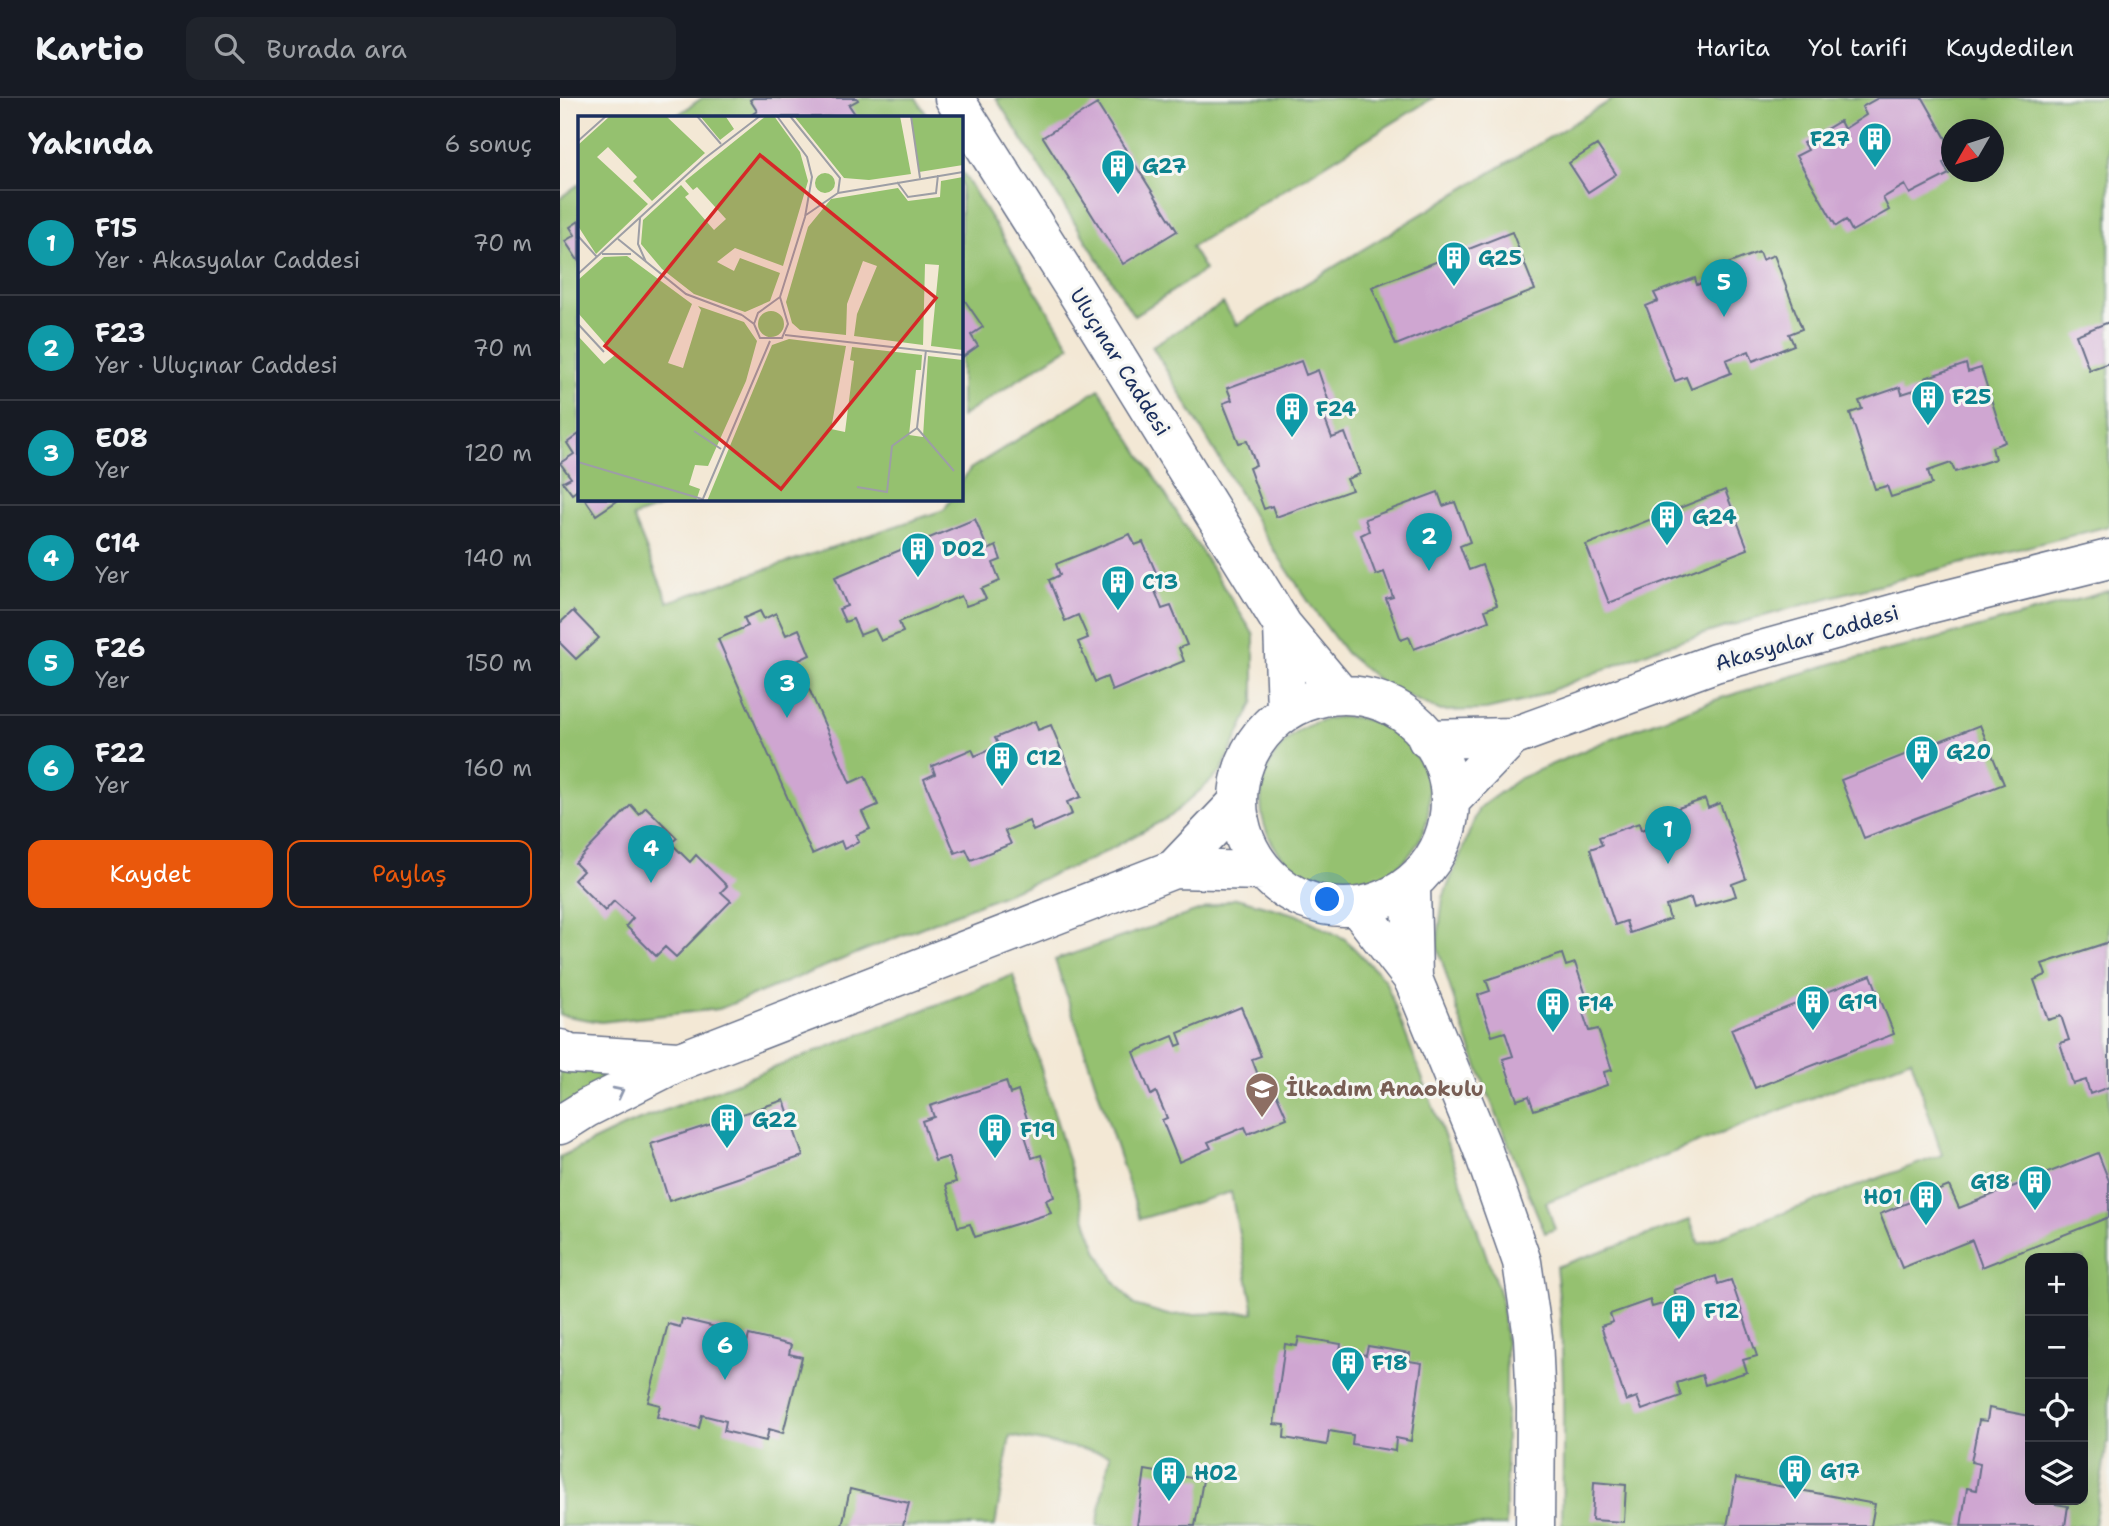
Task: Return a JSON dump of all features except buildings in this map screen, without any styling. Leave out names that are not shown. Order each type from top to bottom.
[{"type":"main road","name":"Uluçınar Caddesi","points":[[954,98],[1283,626],[1340,694]]},
{"type":"main road","name":"Akasyalar Caddesi","points":[[1512,737],[1715,663],[1922,606],[2109,559]]},
{"type":"main road","points":[[1283,626],[1286,709]]},
{"type":"main road","points":[[1340,694],[1364,695],[1400,712],[1427,739],[1443,765],[1452,798],[1439,851],[1411,886],[1387,900],[1357,908],[1313,902],[1290,892],[1264,871],[1244,838],[1237,803],[1243,766],[1250,749],[1273,720],[1286,709],[1315,698],[1340,694]]},
{"type":"main road","points":[[1427,739],[1512,737]]},
{"type":"main road","points":[[1452,798],[1512,737]]},
{"type":"main road","points":[[1174,869],[1237,803]]},
{"type":"main road","points":[[560,1125],[587,1108],[680,1061],[1174,869],[1264,871]]},
{"type":"main road","points":[[1411,886],[1413,979]]},
{"type":"main road","points":[[1357,908],[1413,979],[1481,1145],[1522,1262],[1533,1351],[1536,1407],[1535,1526]]},
{"type":"main road","points":[[560,1049],[569,1054],[680,1061]]},
{"type":"green space","points":[[702,98],[916,98],[927,116],[676,116]]},
{"type":"green space","points":[[996,98],[1433,98],[1191,247],[1205,270],[1134,316]]},
{"type":"green space","points":[[1615,98],[2109,98],[2109,526],[1838,595],[1736,624],[1655,649],[1525,701],[1486,710],[1441,711],[1385,686],[1346,653],[1267,539],[1152,346],[1223,303],[1237,325]]},
{"type":"green space","points":[[962,172],[1070,346],[962,416]]},
{"type":"green space","points":[[578,185],[578,500],[680,500],[633,517],[668,602],[944,510],[950,500],[962,500],[962,481],[970,469],[1099,389],[1254,635],[1254,701],[1221,772],[1171,816],[1094,858],[719,1009],[601,1022],[560,1015],[560,198]]},
{"type":"green space","points":[[2109,591],[2109,1443],[2094,1526],[1562,1526],[1563,1364],[1556,1267],[1690,1220],[1699,1244],[1942,1155],[1911,1059],[1546,1202],[1555,1229],[1545,1233],[1488,1094],[1460,1019],[1437,945],[1443,898],[1479,808],[1520,778],[1622,734],[1718,699],[1835,663],[1925,642]]},
{"type":"green space","points":[[1345,717],[1377,723],[1404,742],[1423,769],[1429,801],[1423,833],[1404,860],[1377,879],[1345,885],[1313,879],[1286,860],[1267,833],[1261,801],[1267,769],[1286,742],[1313,723]]},
{"type":"green space","points":[[1236,898],[1298,915],[1345,939],[1385,980],[1454,1162],[1501,1298],[1506,1343],[1506,1526],[1097,1526],[1110,1454],[1010,1436],[995,1526],[560,1526],[560,1157],[627,1125],[1013,975],[1088,1226],[1113,1280],[1134,1305],[1168,1315],[1254,1312],[1231,1192],[1140,1219],[1055,960]]},
{"type":"green space","points":[[645,1069],[560,1109],[560,1070]]},
{"type":"place","name":"F27","points":[[1875,169]]},
{"type":"place","name":"G27","points":[[1118,196]]},
{"type":"place","name":"G25","points":[[1454,288]]},
{"type":"place","name":"F26","points":[[1724,317]]},
{"type":"place","name":"F25","points":[[1928,427]]},
{"type":"place","name":"F24","points":[[1292,439]]},
{"type":"place","name":"G24","points":[[1667,547]]},
{"type":"place","name":"F23","points":[[1429,571]]},
{"type":"place","name":"D02","points":[[918,579]]},
{"type":"place","name":"C13","points":[[1118,612]]},
{"type":"place","name":"E08","points":[[787,718]]},
{"type":"place","name":"G20","points":[[1922,782]]},
{"type":"place","name":"C12","points":[[1002,788]]},
{"type":"place","name":"F15","points":[[1668,864]]},
{"type":"place","name":"C14","points":[[651,883]]},
{"type":"place","name":"G19","points":[[1813,1032]]},
{"type":"place","name":"F14","points":[[1553,1034]]},
{"type":"place","name":"İlkadım Anaokulu","points":[[1262,1119]]},
{"type":"place","name":"G22","points":[[727,1150]]},
{"type":"place","name":"F19","points":[[995,1160]]},
{"type":"place","name":"G18","points":[[2035,1212]]},
{"type":"place","name":"H01","points":[[1926,1227]]},
{"type":"place","name":"F12","points":[[1679,1341]]},
{"type":"place","name":"F22","points":[[725,1380]]},
{"type":"place","name":"F18","points":[[1348,1393]]},
{"type":"place","name":"G17","points":[[1795,1501]]},
{"type":"place","name":"H02","points":[[1169,1503]]}]
